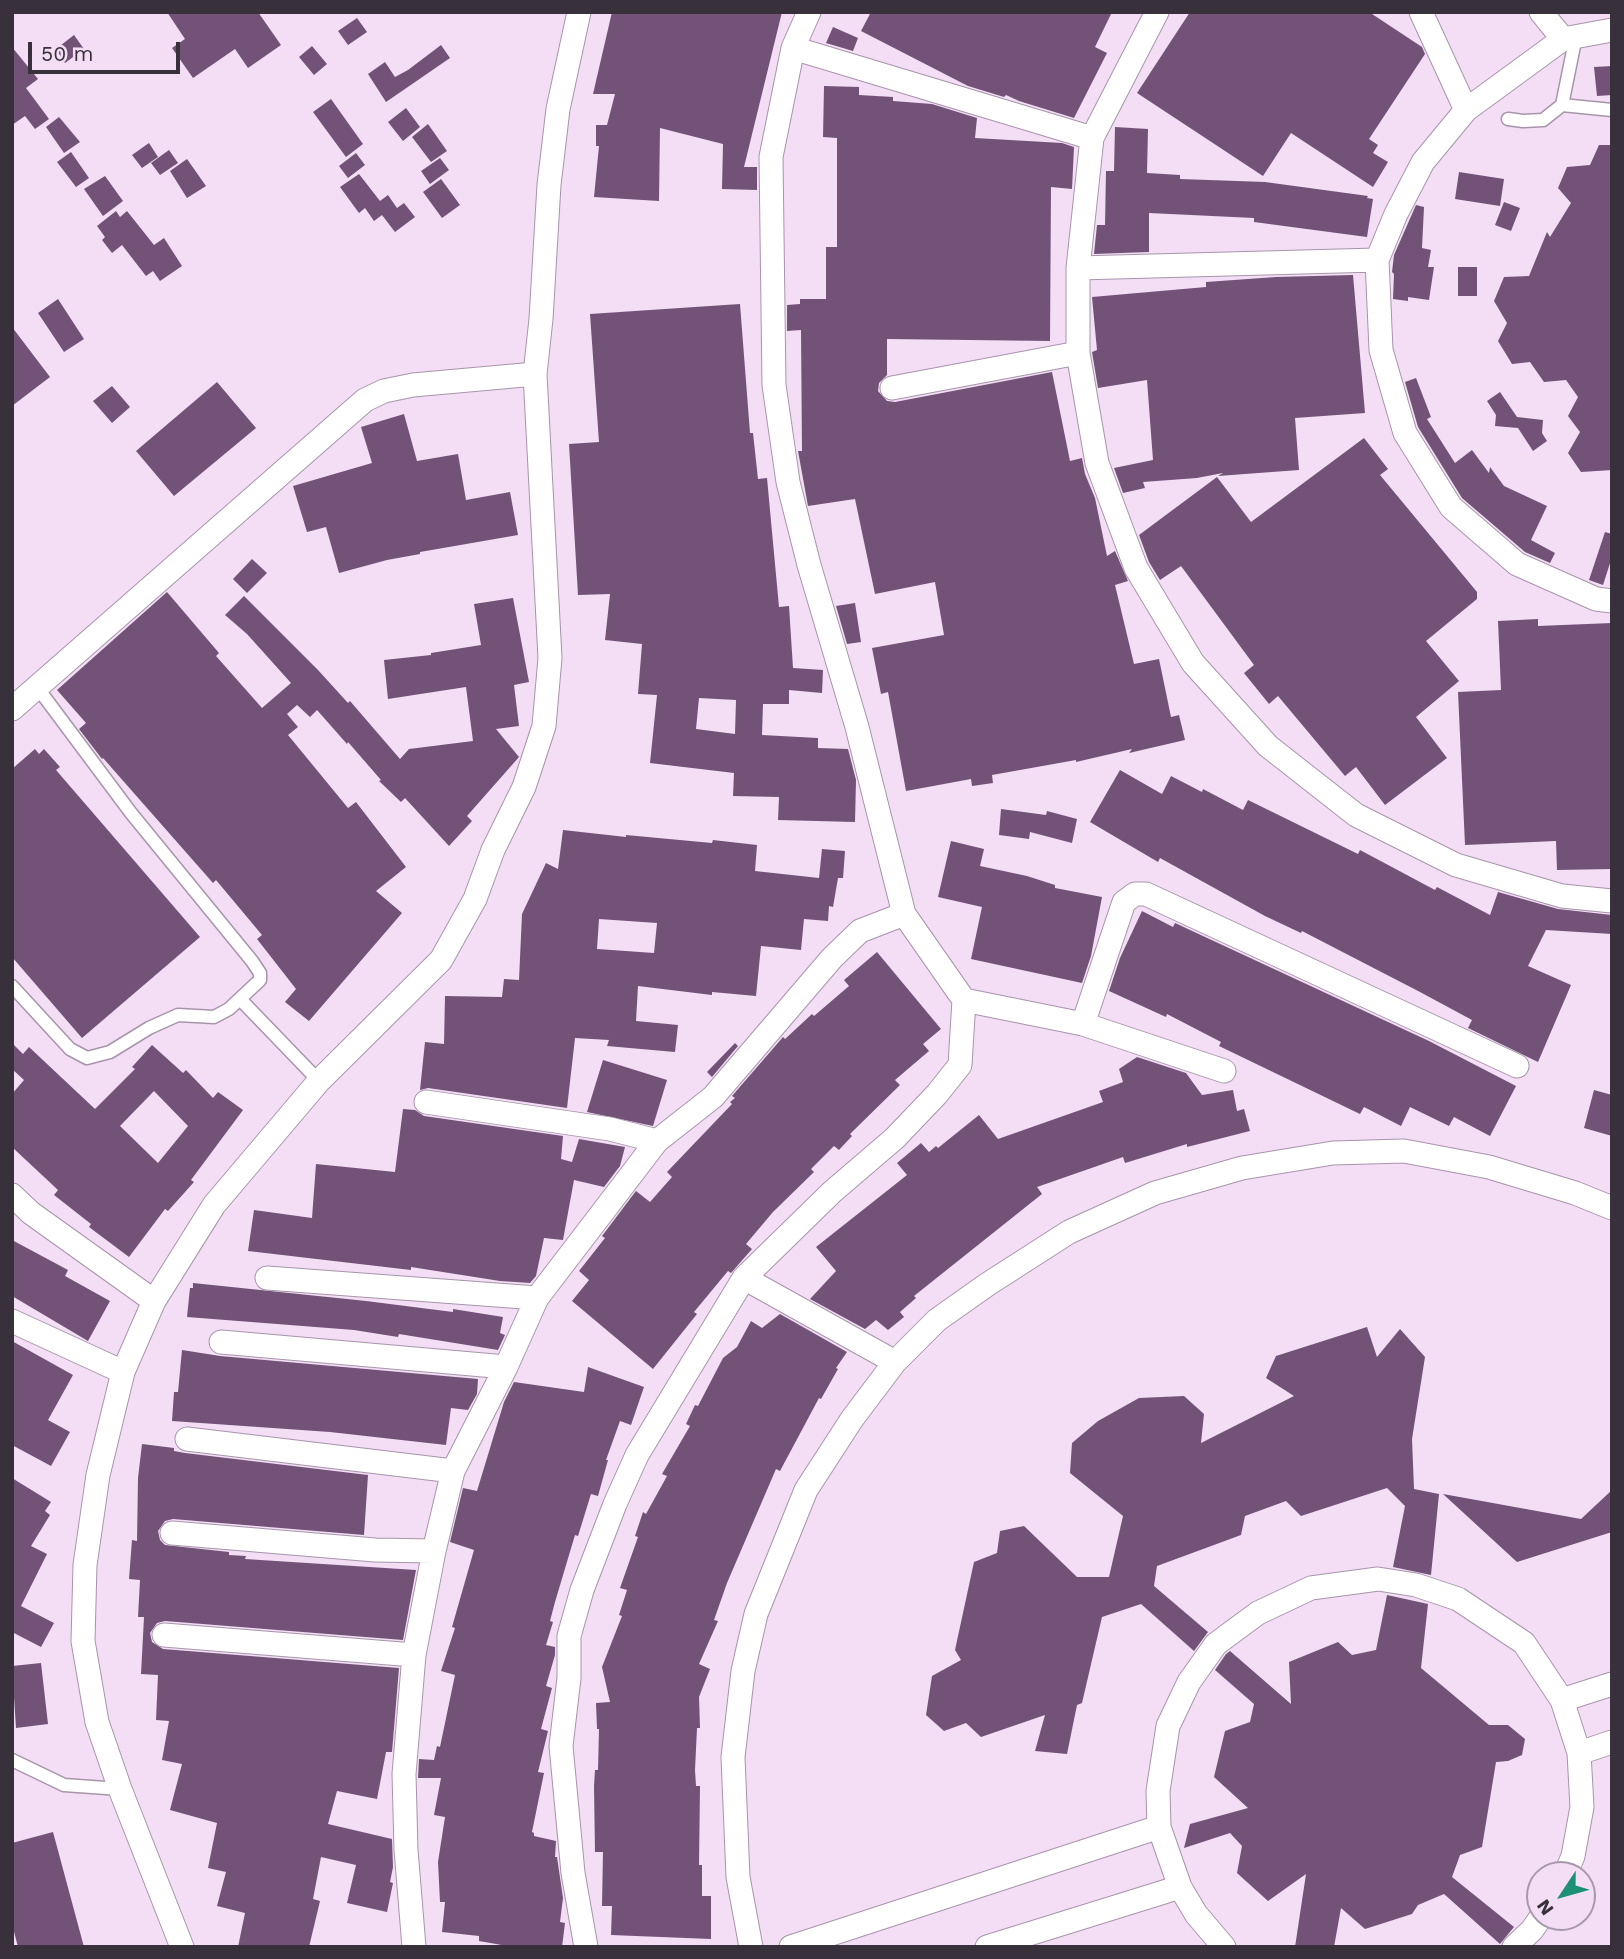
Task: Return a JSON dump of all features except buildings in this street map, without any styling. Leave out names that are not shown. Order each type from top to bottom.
[{"type":"street","points":[[183,1947],[120,1789],[97,1722],[83,1641],[85,1565],[99,1475],[123,1372],[154,1301],[214,1205],[319,1081],[442,960],[475,899],[493,850],[524,787],[544,726],[550,658],[536,374],[549,185],[558,109],[579,12]]},
{"type":"street","points":[[586,1947],[573,1873],[561,1746],[569,1678],[569,1636],[582,1590],[615,1504],[637,1455],[744,1278],[832,1192],[895,1138],[937,1094],[960,1065],[964,1000],[904,914],[858,727],[809,565],[788,482],[774,385],[771,157],[793,48],[809,12]]},
{"type":"street","points":[[1157,12],[1092,138],[1078,268],[1078,353],[1097,463],[1136,568],[1194,663],[1268,746],[1356,814],[1456,865],[1562,896],[1612,901]]},
{"type":"street","points":[[1421,12],[1466,110]]},
{"type":"street","points":[[1541,12],[1570,37]]},
{"type":"street","points":[[1612,30],[1570,37],[1466,110],[1423,162],[1396,214],[1377,260],[1381,349],[1405,433],[1451,507],[1517,564],[1596,599],[1612,601]]},
{"type":"street","points":[[793,48],[1092,138]]},
{"type":"street","points":[[1078,268],[1377,260]]},
{"type":"street","points":[[892,388],[1078,353]]},
{"type":"street","points":[[12,709],[365,400],[384,391],[413,385],[536,374]]},
{"type":"street","points":[[1083,1024],[1124,902],[1135,894],[1146,894],[1517,1066]]},
{"type":"street","points":[[414,1947],[406,1850],[404,1774],[414,1655],[453,1471],[506,1367],[537,1298],[657,1141],[713,1097],[832,958],[860,931],[904,914]]},
{"type":"street","points":[[964,1000],[1083,1024],[1224,1071]]},
{"type":"street","points":[[426,1102],[610,1129],[657,1141]]},
{"type":"street","points":[[751,1947],[738,1877],[733,1757],[743,1671],[756,1614],[806,1490],[852,1419],[895,1362],[937,1320],[1069,1232],[1155,1194],[1242,1168],[1333,1153],[1404,1151],[1489,1167],[1575,1193],[1612,1209]]},
{"type":"street","points":[[12,1195],[31,1213],[154,1301]]},
{"type":"street","points":[[267,1278],[537,1298]]},
{"type":"street","points":[[744,1278],[895,1362]]},
{"type":"street","points":[[12,1321],[123,1372]]},
{"type":"street","points":[[221,1342],[506,1367]]},
{"type":"street","points":[[187,1439],[453,1471]]},
{"type":"street","points":[[172,1533],[375,1550],[434,1551]]},
{"type":"street","points":[[1224,1947],[1196,1914],[1180,1887],[1159,1827],[1158,1791],[1168,1726],[1189,1682],[1216,1644],[1258,1613],[1311,1588],[1378,1579],[1416,1586],[1458,1599],[1524,1643],[1562,1700],[1579,1753],[1582,1807],[1571,1861]]},
{"type":"street","points":[[164,1635],[414,1655]]},
{"type":"street","points":[[1562,1700],[1612,1684]]},
{"type":"street","points":[[1579,1753],[1612,1742]]},
{"type":"street","points":[[790,1947],[1159,1827]]},
{"type":"street","points":[[987,1947],[1180,1887]]},
{"type":"street","points":[[1514,1947],[1531,1931]]},
{"type":"lane","points":[[1562,105],[1570,37]]},
{"type":"lane","points":[[1508,119],[1543,120],[1562,105],[1612,110]]},
{"type":"lane","points":[[12,986],[70,1049],[87,1058],[110,1052],[149,1028],[178,1015],[214,1017],[240,999],[260,979],[260,973],[131,813],[37,687]]},
{"type":"lane","points":[[240,999],[319,1081]]},
{"type":"lane","points":[[12,1760],[64,1785],[120,1789]]}]
